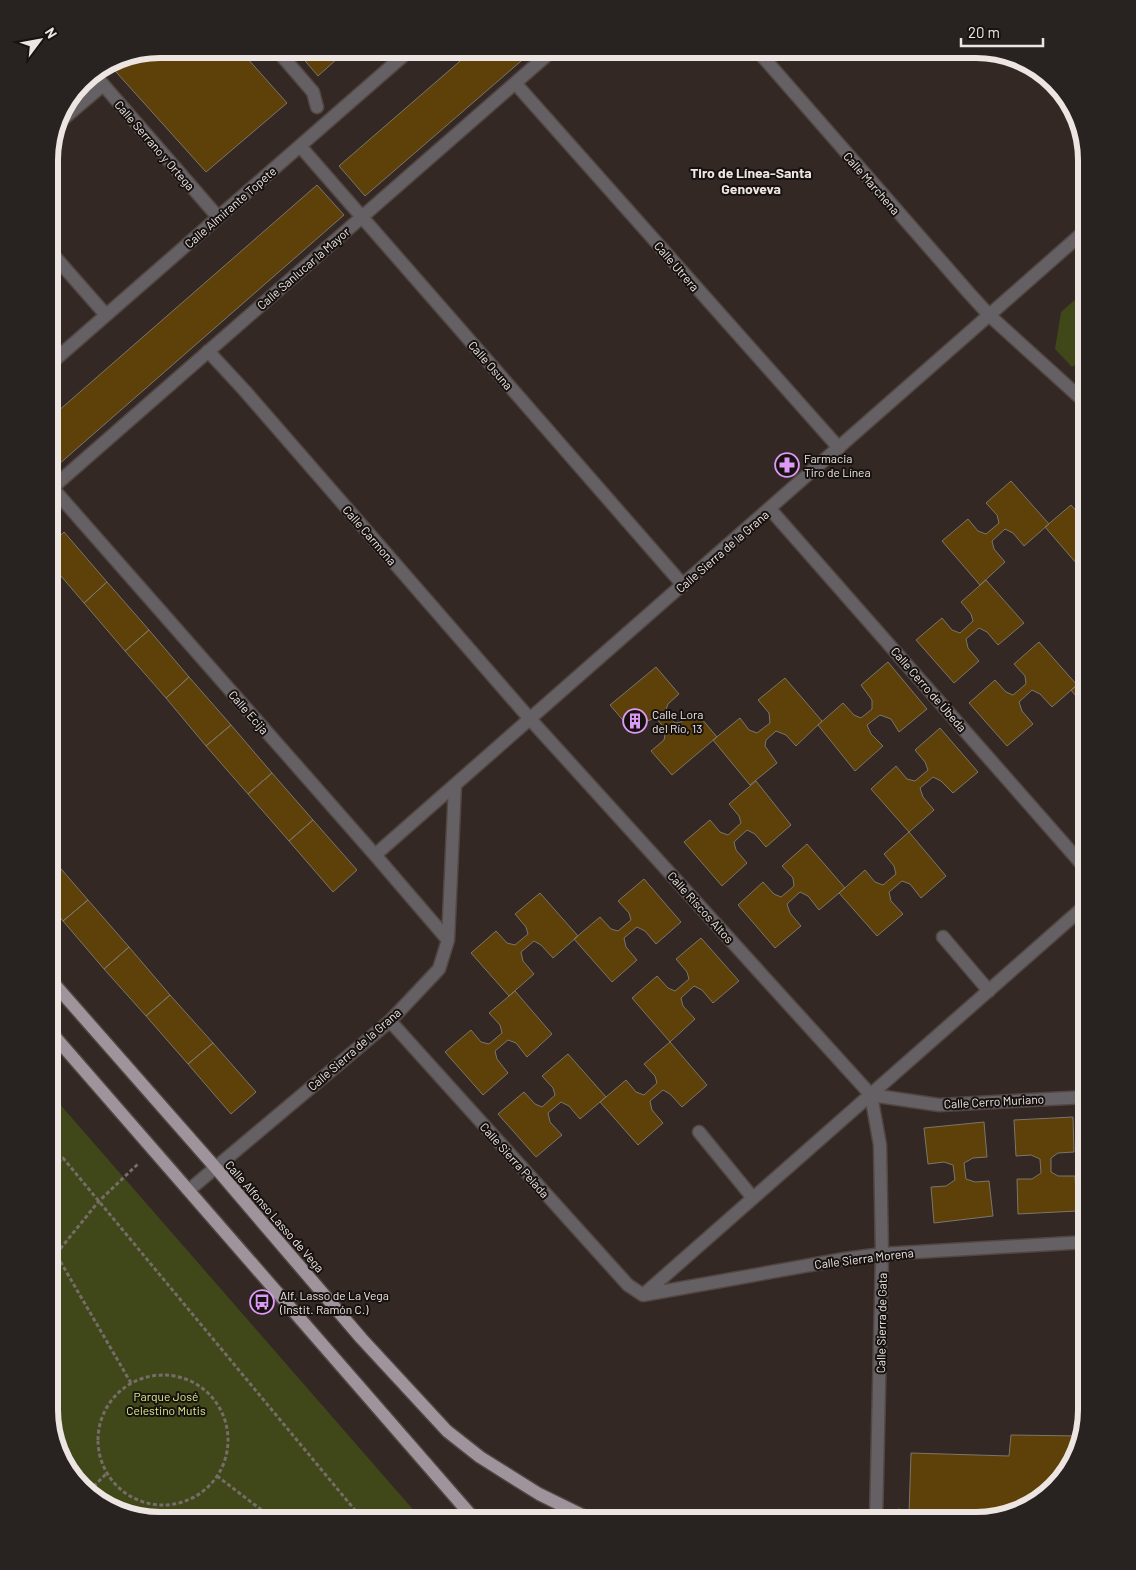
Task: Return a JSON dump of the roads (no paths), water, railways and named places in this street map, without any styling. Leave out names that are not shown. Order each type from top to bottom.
[{"type":"main road","name":"Calle Alfonso Lasso de Vega","points":[[57,987],[362,1338],[447,1430],[480,1457],[539,1494],[576,1512]]},
{"type":"main road","points":[[57,1039],[468,1512]]},
{"type":"street","points":[[284,58],[313,92],[318,107]]},
{"type":"street","name":"Calle Almirante Topete","points":[[58,357],[401,58]]},
{"type":"street","name":"Calle Sanlucar la Mayor","points":[[58,480],[544,58]]},
{"type":"street","name":"Calle Marchena","points":[[764,58],[990,316],[1078,396]]},
{"type":"street","name":"Calle Serrano y Ortega","points":[[98,79],[218,217]]},
{"type":"street","name":"Calle Utrera","points":[[515,83],[839,448]]},
{"type":"street","points":[[67,115],[103,85]]},
{"type":"street","name":"Calle Osuna","points":[[300,146],[683,585]]},
{"type":"street","name":"Calle Sierra de la Grana","points":[[375,856],[1078,237]]},
{"type":"street","points":[[58,260],[106,315]]},
{"type":"street","name":"Calle Carmona","points":[[208,351],[530,719]]},
{"type":"street","name":"Calle Ecija","points":[[58,494],[448,940]]},
{"type":"street","name":"Calle Cerro de Úbeda","points":[[770,509],[1078,860]]},
{"type":"street","name":"Calle Riscos Altos","points":[[530,719],[871,1095]]},
{"type":"street","name":"Calle Sierra de la Grana","points":[[215,1167],[390,1020],[439,969],[448,940],[455,785]]},
{"type":"street","points":[[644,1295],[1078,912]]},
{"type":"street","points":[[943,937],[989,991]]},
{"type":"street","name":"Calle Sierra Pelada","points":[[390,1020],[628,1285],[644,1295]]},
{"type":"street","name":"Calle Cerro Muriano","points":[[871,1095],[939,1104],[1078,1096]]},
{"type":"street","name":"Calle Sierra de Gata","points":[[871,1095],[880,1145],[882,1254],[876,1512]]},
{"type":"street","points":[[699,1132],[753,1198]]},
{"type":"street","points":[[189,1190],[215,1167]]},
{"type":"street","name":"Calle Sierra Morena","points":[[644,1295],[844,1259],[882,1254],[1078,1243]]},
{"type":"place","name":"Farmacia Tiro de Línea","points":[[787,465]]},
{"type":"place","name":"Calle Lora del Río, 13","points":[[635,721]]},
{"type":"place","name":"Alf. Lasso de La Vega (Instit. Ramón C.)","points":[[262,1302]]},
{"type":"district","name":"Tiro de Línea-Santa Genoveva","points":[[751,180]]},
{"type":"park label","name":"Parque José Celestino Mutis","points":[[166,1403]]}]
